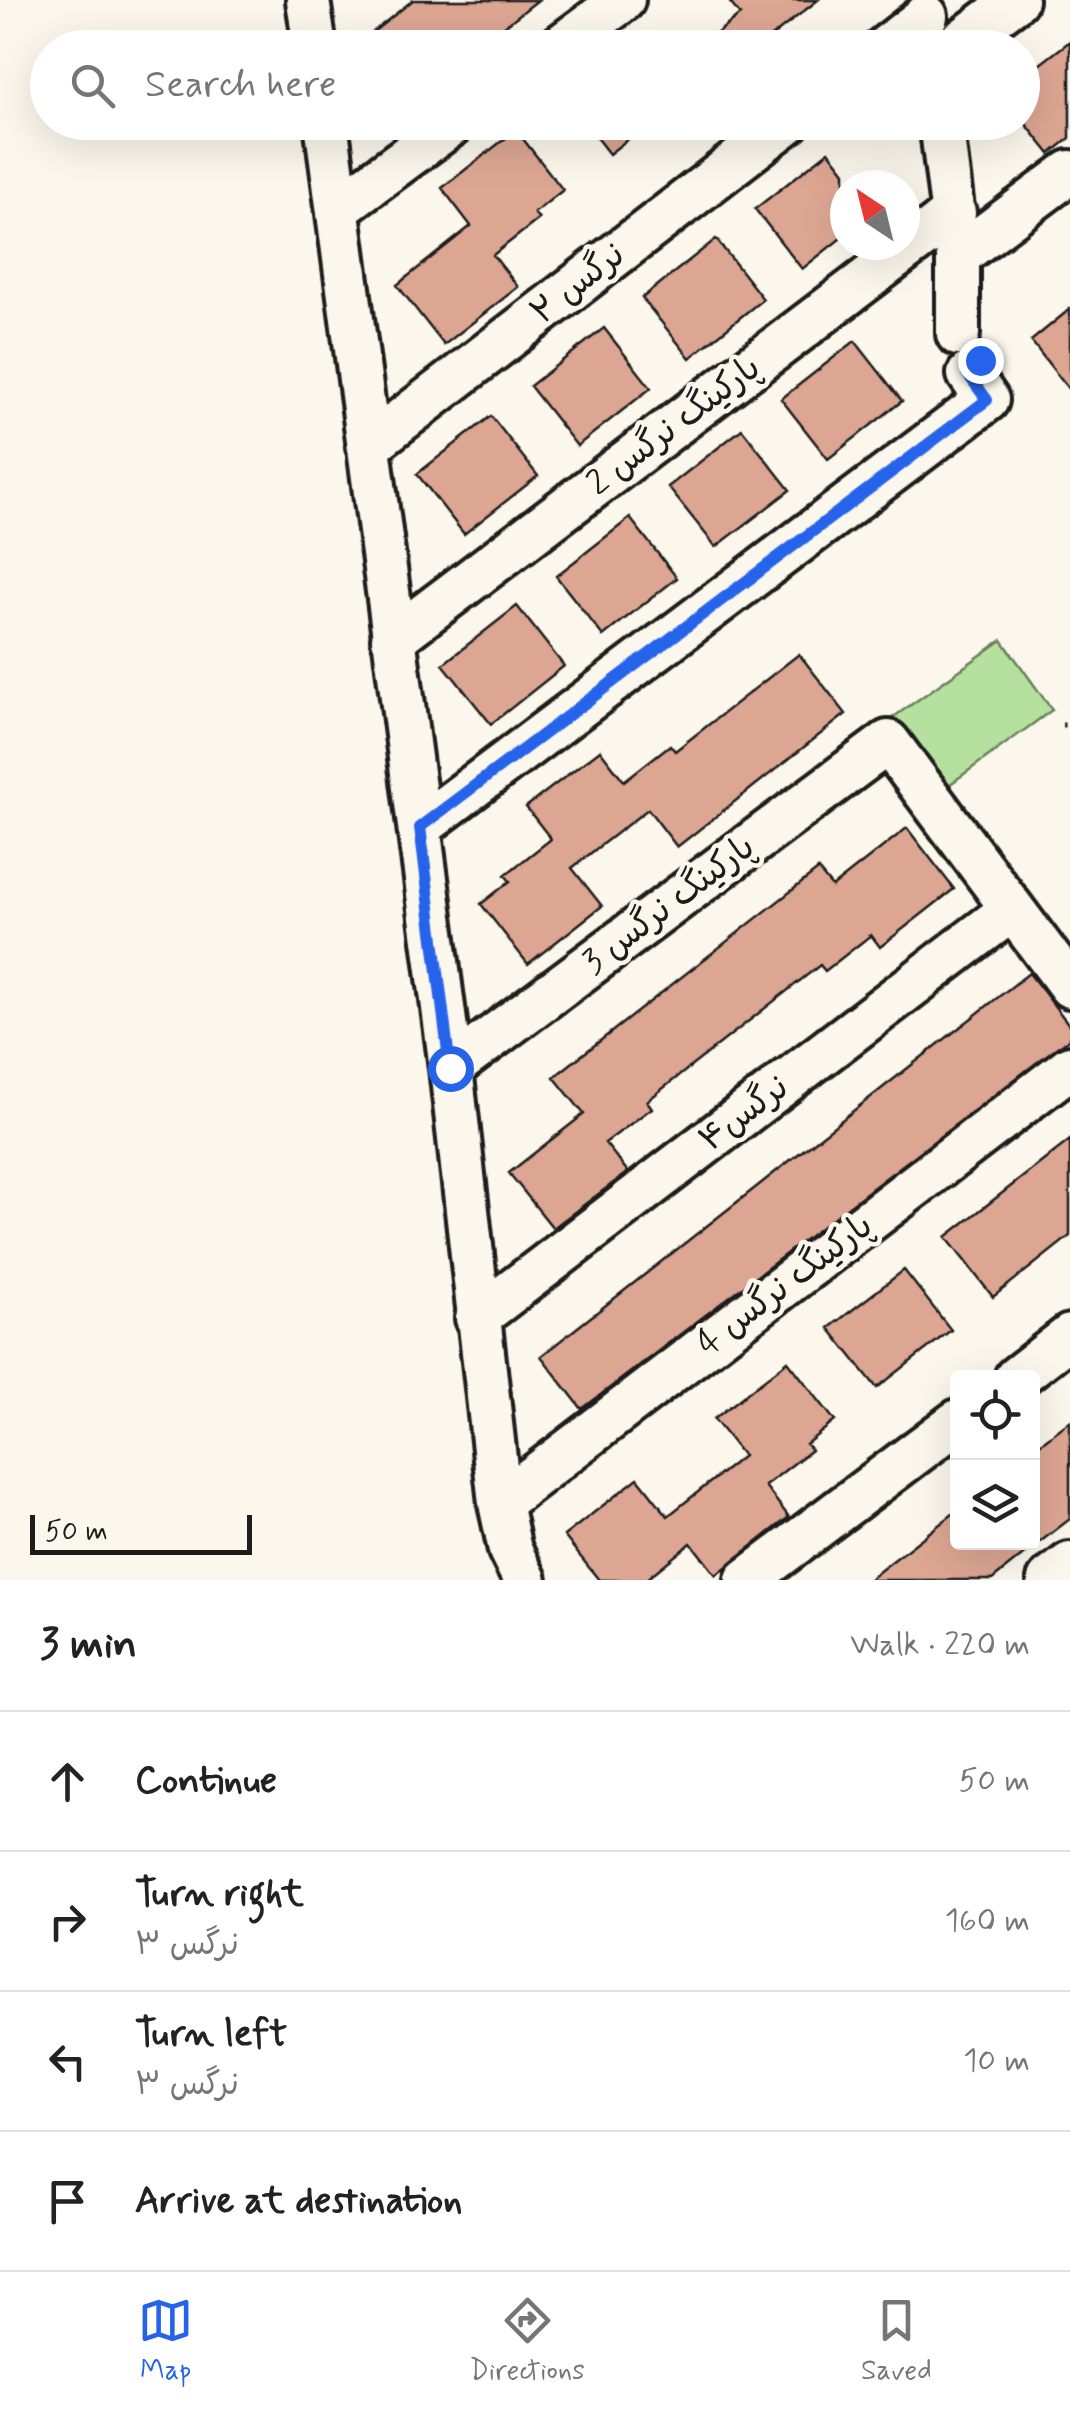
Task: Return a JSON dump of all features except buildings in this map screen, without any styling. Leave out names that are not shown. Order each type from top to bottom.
[{"type":"street","points":[[582,30],[623,0]]},
{"type":"street","points":[[933,28],[1016,0]]},
{"type":"street","points":[[329,140],[420,827],[500,1502],[510,1550],[525,1580]]},
{"type":"street","points":[[338,208],[431,140]]},
{"type":"street","name":"نرگس ۲","points":[[368,446],[765,140]]},
{"type":"street","points":[[420,827],[987,400],[964,354],[954,213],[943,140]]},
{"type":"street","points":[[958,256],[1070,172]]},
{"type":"street","name":"پارکینگ نرگس 2","points":[[393,639],[954,213]]},
{"type":"street","name":"پارکینگ نرگس 3","points":[[450,1068],[888,742],[1011,910]]},
{"type":"street","points":[[1011,910],[1070,986]]},
{"type":"street","name":"نرگس۴","points":[[477,1318],[1011,910]]},
{"type":"street","name":"پارکینگ نرگس 4","points":[[500,1502],[1070,1068]]},
{"type":"street","points":[[1026,1370],[1070,1336]]},
{"type":"street","points":[[747,1580],[950,1427]]},
{"type":"street","points":[[1049,1580],[1070,1564]]},
{"type":"green space","points":[[1002,640],[1052,710],[938,793],[888,721]]},
{"type":"route","points":[[450,1068],[420,827],[987,400],[968,374],[980,360]]}]
